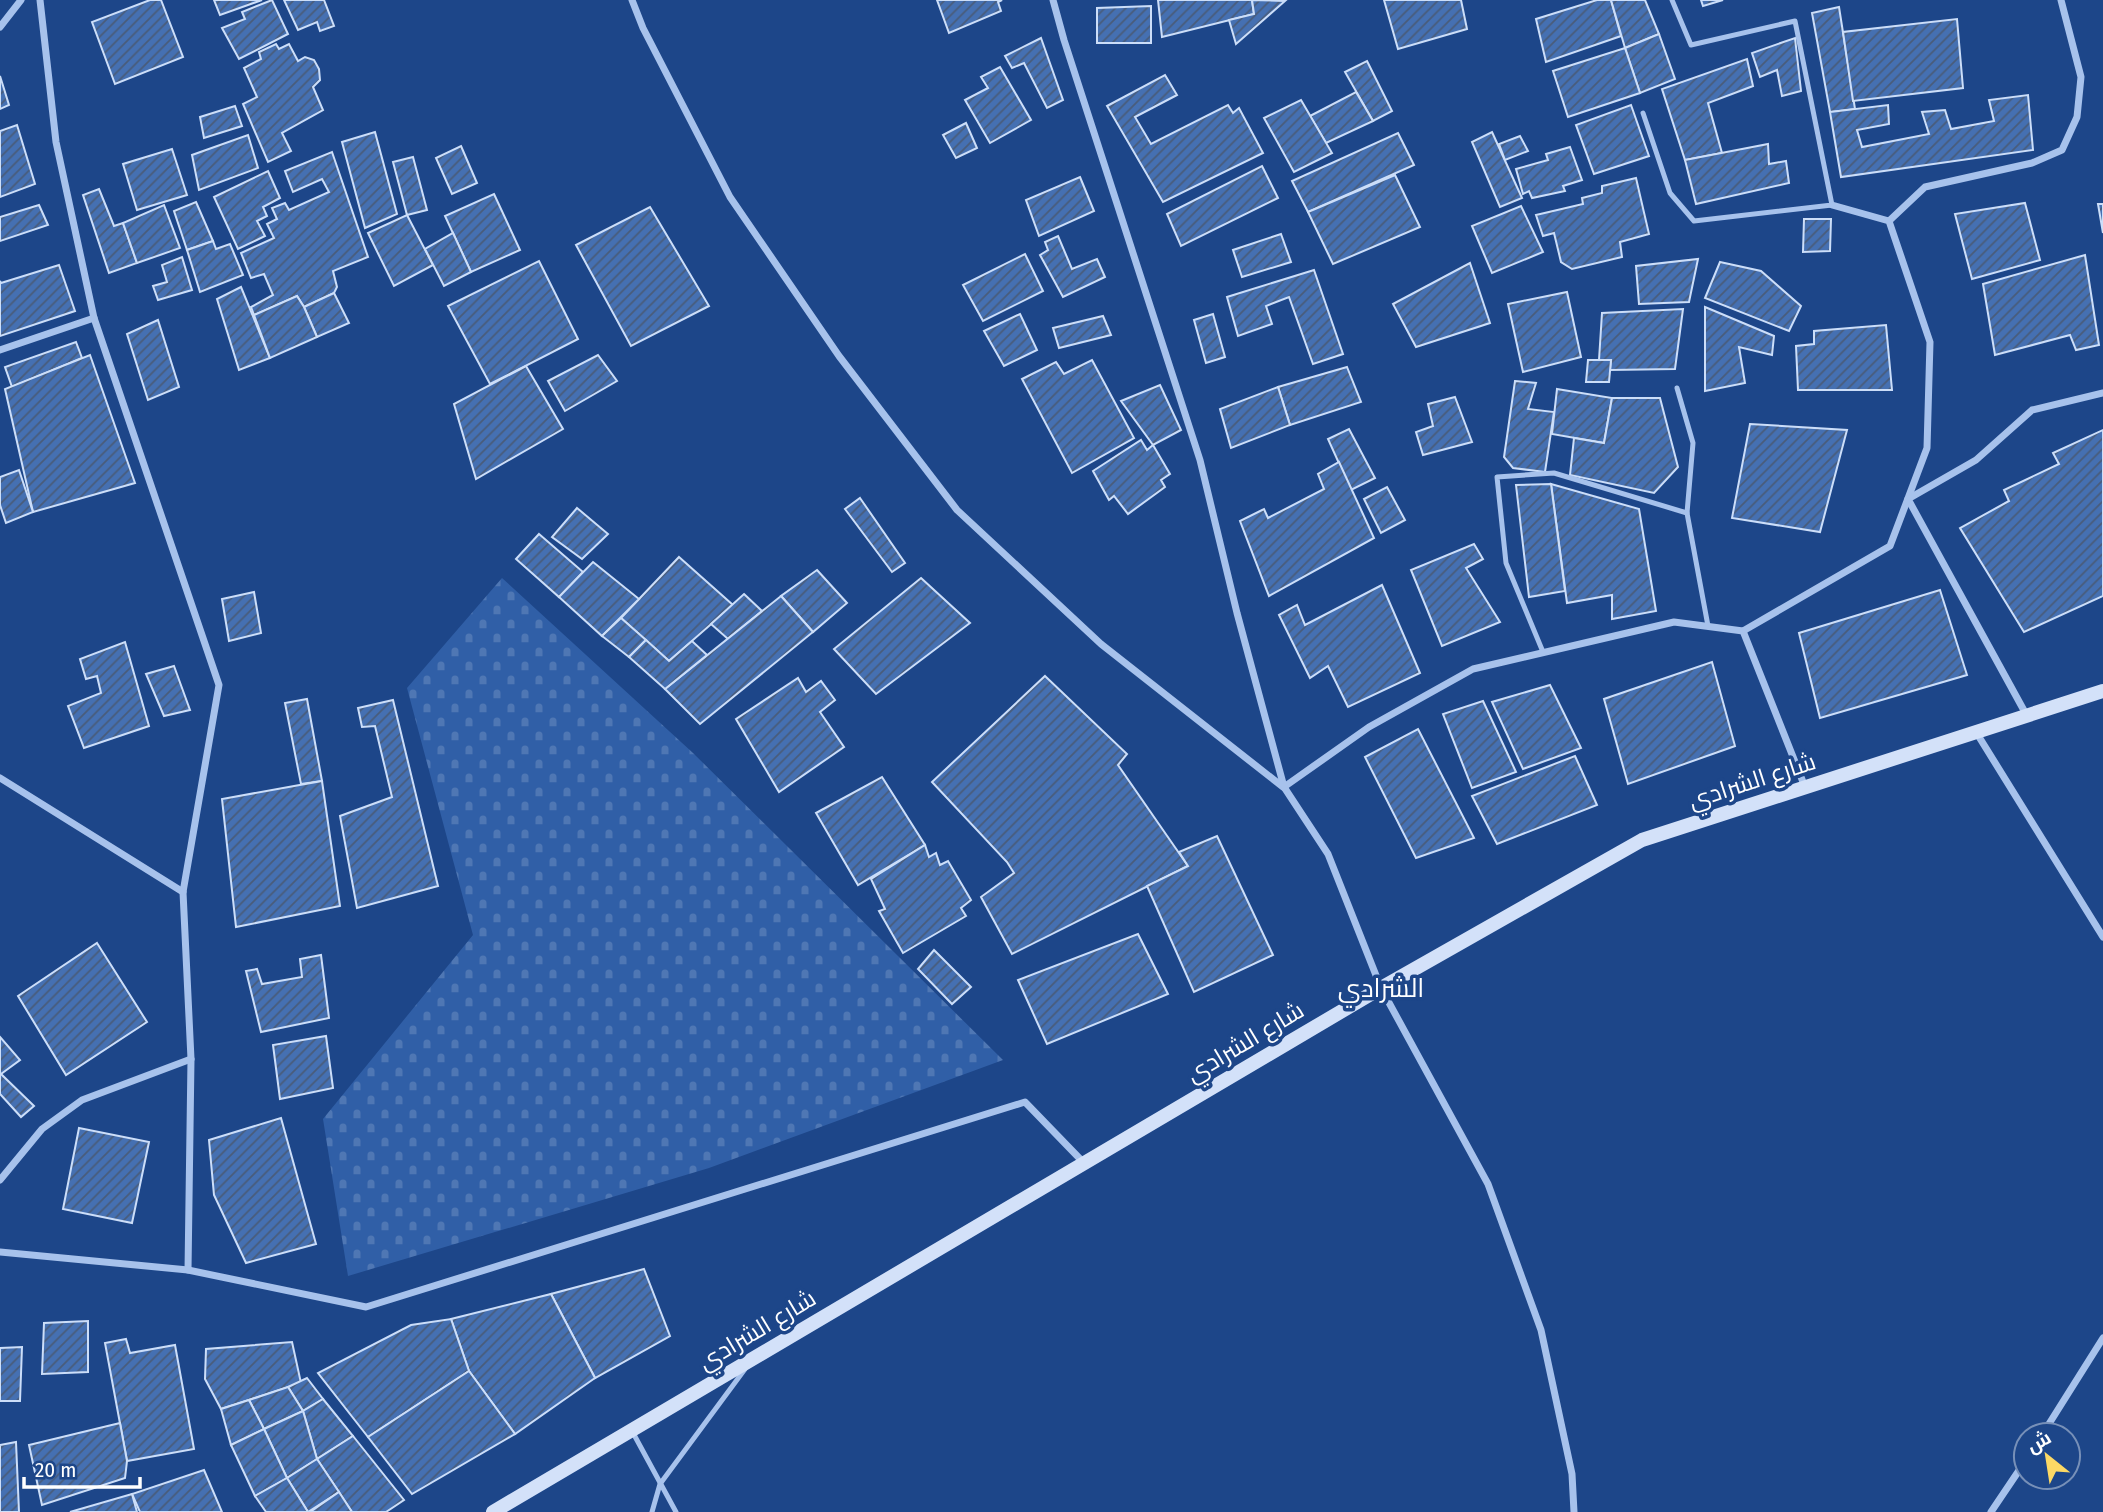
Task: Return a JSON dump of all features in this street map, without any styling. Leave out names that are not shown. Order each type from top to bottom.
[{"type":"street","points":[[0,27],[21,0]]},
{"type":"street","points":[[40,0],[56,142],[94,318],[219,685],[183,892],[191,1059],[188,1270]]},
{"type":"street","points":[[632,0],[643,28],[730,197],[839,356],[957,510],[1101,644],[1283,787],[1328,854],[1381,988],[1488,1184],[1541,1330],[1572,1474],[1574,1512]]},
{"type":"street","points":[[1054,0],[1064,40],[1200,460],[1283,787]]},
{"type":"street","points":[[1889,221],[1926,187],[2032,163],[2062,150],[2077,117],[2081,77],[2061,0]]},
{"type":"street","points":[[1832,205],[1889,221]]},
{"type":"street","points":[[1283,787],[1369,727],[1473,669],[1674,622],[1743,631],[1890,546],[1927,448],[1930,342],[1889,221]]},
{"type":"street","points":[[0,350],[94,318]]},
{"type":"street","points":[[1908,499],[1976,460],[2032,410],[2103,393]]},
{"type":"street","points":[[1908,499],[2027,716]]},
{"type":"street","points":[[1743,631],[1805,788]]},
{"type":"street","name":"شارع الشرادي","points":[[494,1512],[1381,988],[1642,839],[2103,691]]},
{"type":"street","points":[[1976,732],[2103,937]]},
{"type":"street","points":[[0,778],[183,892]]},
{"type":"street","points":[[0,1180],[42,1129],[82,1100],[191,1059]]},
{"type":"street","points":[[0,1252],[188,1270],[366,1307],[1025,1102],[1084,1164]]},
{"type":"street","points":[[2051,1421],[2103,1338]]},
{"type":"street","points":[[1991,1512],[2012,1481]]},
{"type":"lane","points":[[1643,113],[1670,193],[1694,221],[1832,205],[1795,21],[1691,45],[1672,0]]},
{"type":"lane","points":[[1677,388],[1693,443],[1687,513],[1708,626]]},
{"type":"lane","points":[[1543,652],[1506,562],[1497,477],[1554,473],[1687,513]]},
{"type":"lane","points":[[652,1512],[660,1484],[751,1361]]},
{"type":"lane","points":[[632,1431],[676,1512]]},
{"type":"lane","points":[[509,1512],[531,1490]]},
{"type":"green space","points":[[502,578],[693,753],[1003,1060],[709,1168],[348,1276],[323,1119],[473,935],[407,688]]},
{"type":"building","points":[[150,0],[161,0],[183,57],[115,84],[92,22]]},
{"type":"building","points":[[214,0],[262,0],[220,15]]},
{"type":"building","points":[[272,0],[288,34],[239,59],[222,28],[245,19],[242,12]]},
{"type":"building","points":[[284,0],[324,0],[334,26],[320,31],[317,22],[298,30]]},
{"type":"building","points":[[937,0],[1002,0],[998,2],[1001,11],[949,33]]},
{"type":"building","points":[[1158,0],[1252,0],[1254,14],[1162,37]]},
{"type":"building","points":[[1252,0],[1285,1],[1236,44],[1229,20],[1254,14]]},
{"type":"building","points":[[1384,0],[1461,0],[1467,29],[1398,49]]},
{"type":"building","points":[[1597,0],[1611,0],[1621,36],[1546,62],[1536,19]]},
{"type":"building","points":[[1611,0],[1645,0],[1659,34],[1625,48]]},
{"type":"building","points":[[1701,0],[1723,0],[1703,6]]},
{"type":"building","points":[[1151,6],[1151,43],[1097,43],[1097,8]]},
{"type":"building","points":[[1839,7],[1855,109],[1830,112],[1812,13]]},
{"type":"building","points":[[1957,19],[1963,88],[1853,101],[1843,32]]},
{"type":"building","points":[[1659,34],[1675,79],[1640,93],[1625,48]]},
{"type":"building","points":[[1041,38],[1063,100],[1047,108],[1024,63],[1012,68],[1005,56]]},
{"type":"building","points":[[1795,38],[1801,91],[1782,96],[1777,70],[1760,77],[1752,53]]},
{"type":"building","points":[[276,44],[279,49],[289,44],[298,61],[305,57],[314,60],[319,69],[320,80],[313,87],[323,110],[282,133],[291,151],[268,162],[243,104],[257,97],[244,68],[261,59],[259,52]]},
{"type":"building","points":[[1625,48],[1640,93],[1568,117],[1553,71]]},
{"type":"building","points":[[1747,59],[1753,86],[1708,103],[1722,153],[1685,160],[1662,89]]},
{"type":"building","points":[[1367,61],[1392,111],[1373,121],[1345,72]]},
{"type":"building","points":[[1000,67],[1031,120],[990,143],[965,100],[988,88],[981,77]]},
{"type":"building","points":[[1165,75],[1177,95],[1135,117],[1151,144],[1228,105],[1233,113],[1239,108],[1263,153],[1163,202],[1107,106]]},
{"type":"building","points":[[0,76],[9,105],[0,109]]},
{"type":"building","points":[[1356,92],[1373,121],[1326,143],[1310,116]]},
{"type":"building","points":[[2028,95],[2033,150],[1841,177],[1830,112],[1888,105],[1889,124],[1857,130],[1862,147],[1929,134],[1922,112],[1945,110],[1951,129],[1994,121],[1989,100]]},
{"type":"building","points":[[1301,100],[1332,153],[1294,172],[1264,118]]},
{"type":"building","points":[[1631,105],[1649,156],[1594,174],[1576,125]]},
{"type":"building","points":[[235,106],[242,126],[204,138],[200,117]]},
{"type":"building","points":[[966,123],[977,148],[956,158],[943,135]]},
{"type":"building","points":[[17,125],[35,184],[0,197],[0,131]]},
{"type":"building","points":[[375,132],[397,214],[365,228],[342,142]]},
{"type":"building","points":[[1492,132],[1522,198],[1500,207],[1472,142]]},
{"type":"building","points":[[1398,133],[1414,165],[1308,212],[1292,181]]},
{"type":"building","points":[[248,135],[258,168],[199,190],[192,155]]},
{"type":"building","points":[[1520,136],[1528,151],[1505,160],[1499,144]]},
{"type":"building","points":[[1768,144],[1769,164],[1786,161],[1789,183],[1696,204],[1685,160]]},
{"type":"building","points":[[461,146],[477,183],[452,194],[436,158]]},
{"type":"building","points":[[1570,147],[1582,180],[1563,186],[1565,191],[1532,198],[1529,191],[1523,194],[1516,169],[1548,160],[1546,154]]},
{"type":"building","points":[[172,149],[187,195],[137,210],[123,164]]},
{"type":"building","points":[[332,152],[368,257],[333,271],[337,287],[334,293],[304,307],[297,296],[254,315],[251,307],[273,295],[264,274],[251,278],[241,253],[274,238],[267,224],[277,219],[272,208],[285,203],[289,210],[329,192],[322,179],[293,192],[285,171]]},
{"type":"building","points":[[413,157],[427,210],[407,215],[393,162]]},
{"type":"building","points":[[1262,166],[1278,198],[1181,246],[1167,214]]},
{"type":"building","points":[[268,171],[280,198],[263,207],[267,216],[257,221],[265,236],[238,249],[214,197]]},
{"type":"building","points":[[1395,175],[1420,227],[1333,264],[1308,212]]},
{"type":"building","points":[[1080,177],[1094,211],[1039,236],[1026,200]]},
{"type":"building","points":[[1636,178],[1649,234],[1620,242],[1622,257],[1572,269],[1561,262],[1554,233],[1543,236],[1536,215],[1583,204],[1582,198],[1602,193],[1602,186]]},
{"type":"building","points":[[99,189],[114,226],[123,223],[137,263],[109,273],[83,195]]},
{"type":"building","points":[[494,194],[520,250],[471,272],[445,216]]},
{"type":"building","points":[[196,202],[213,241],[187,250],[174,211]]},
{"type":"building","points":[[2025,203],[2040,260],[1972,279],[1955,214]]},
{"type":"building","points":[[2098,204],[2103,204],[2103,233]]},
{"type":"building","points":[[39,205],[48,225],[0,241],[0,217]]},
{"type":"building","points":[[164,205],[180,248],[137,263],[123,223]]},
{"type":"building","points":[[1521,206],[1543,252],[1492,273],[1472,226]]},
{"type":"building","points":[[650,207],[709,306],[631,346],[576,245]]},
{"type":"building","points":[[407,215],[433,265],[394,286],[368,233]]},
{"type":"building","points":[[1804,219],[1831,219],[1830,251],[1803,252]]},
{"type":"building","points":[[453,233],[471,272],[444,286],[425,249]]},
{"type":"building","points":[[1281,234],[1291,262],[1242,277],[1233,250]]},
{"type":"building","points":[[1058,236],[1072,269],[1097,259],[1105,277],[1063,297],[1040,255],[1048,250],[1045,242]]},
{"type":"building","points":[[213,241],[216,249],[230,244],[243,275],[200,292],[187,250]]},
{"type":"building","points":[[1025,254],[1043,291],[983,321],[963,285]]},
{"type":"building","points":[[2085,255],[2099,345],[2076,350],[2070,335],[1995,355],[1983,284]]},
{"type":"building","points":[[182,257],[192,290],[158,300],[153,286],[167,282],[162,265]]},
{"type":"building","points":[[1698,259],[1689,302],[1639,304],[1636,266]]},
{"type":"building","points":[[539,261],[578,339],[490,384],[448,306]]},
{"type":"building","points":[[1720,262],[1761,271],[1801,306],[1789,331],[1705,298]]},
{"type":"building","points":[[1470,263],[1490,323],[1416,347],[1393,304]]},
{"type":"building","points":[[59,265],[75,311],[0,336],[0,281],[1,283]]},
{"type":"building","points":[[1314,270],[1343,354],[1313,364],[1289,297],[1266,306],[1272,324],[1238,336],[1227,297]]},
{"type":"building","points":[[241,287],[270,358],[239,370],[217,299]]},
{"type":"building","points":[[1567,292],[1581,357],[1523,372],[1508,304]]},
{"type":"building","points":[[334,293],[349,323],[317,337],[304,307]]},
{"type":"building","points":[[297,296],[317,337],[270,358],[254,315]]},
{"type":"building","points":[[1705,307],[1774,336],[1772,355],[1739,347],[1745,383],[1705,391]]},
{"type":"building","points":[[1683,309],[1675,369],[1610,370],[1611,360],[1599,360],[1602,313]]},
{"type":"building","points":[[1020,314],[1037,350],[1004,366],[984,331]]},
{"type":"building","points":[[1213,314],[1225,357],[1206,363],[1194,320]]},
{"type":"building","points":[[1103,316],[1111,335],[1059,348],[1053,328]]},
{"type":"building","points":[[158,320],[179,387],[148,400],[127,334]]},
{"type":"building","points":[[1886,325],[1892,390],[1798,390],[1796,346],[1814,344],[1814,331]]},
{"type":"building","points":[[76,342],[82,358],[12,387],[5,367]]},
{"type":"building","points":[[90,355],[135,483],[33,512],[5,389]]},
{"type":"building","points":[[598,355],[617,381],[565,411],[548,381]]},
{"type":"building","points":[[1092,360],[1134,438],[1072,473],[1022,379],[1056,362],[1064,374]]},
{"type":"building","points":[[1588,360],[1611,360],[1609,382],[1586,382]]},
{"type":"building","points":[[526,366],[563,429],[476,479],[454,404]]},
{"type":"building","points":[[1347,367],[1361,402],[1290,425],[1278,387]]},
{"type":"building","points":[[1515,381],[1536,383],[1528,409],[1554,412],[1545,472],[1513,468],[1504,457]]},
{"type":"building","points":[[1160,385],[1181,430],[1153,445],[1121,401]]},
{"type":"building","points":[[1278,387],[1290,425],[1231,448],[1220,409]]},
{"type":"building","points":[[1557,389],[1612,398],[1604,443],[1552,434]]},
{"type":"building","points":[[1455,397],[1472,442],[1423,455],[1416,432],[1433,426],[1428,404]]},
{"type":"building","points":[[1612,398],[1660,398],[1678,467],[1654,493],[1570,475],[1574,438],[1604,443]]},
{"type":"building","points":[[1750,424],[1847,430],[1820,532],[1732,518]]},
{"type":"building","points":[[1349,429],[1375,478],[1351,490],[1328,439]]},
{"type":"building","points":[[2103,430],[2103,596],[2024,632],[1960,528],[2009,501],[2004,490],[2059,464],[2053,453]]},
{"type":"building","points":[[1141,440],[1147,450],[1153,445],[1170,474],[1161,480],[1165,487],[1128,514],[1114,496],[1109,500],[1093,471]]},
{"type":"building","points":[[1339,462],[1374,538],[1269,596],[1240,521],[1264,509],[1268,518],[1324,489],[1318,474]]},
{"type":"building","points":[[19,470],[33,512],[6,523],[0,505],[0,477]]},
{"type":"building","points":[[1551,484],[1639,509],[1656,611],[1612,619],[1612,595],[1567,603]]},
{"type":"building","points":[[1551,484],[1565,591],[1529,597],[1516,485]]},
{"type":"building","points":[[1387,487],[1405,520],[1381,533],[1364,499]]},
{"type":"building","points":[[860,498],[905,563],[892,572],[845,509]]},
{"type":"building","points":[[577,508],[608,534],[582,559],[552,537]]},
{"type":"building","points":[[539,534],[583,572],[559,597],[516,559]]},
{"type":"building","points":[[1474,544],[1483,559],[1466,568],[1500,622],[1442,646],[1411,570]]},
{"type":"building","points":[[679,557],[733,605],[669,661],[621,618]]},
{"type":"building","points":[[593,562],[639,599],[602,636],[559,597]]},
{"type":"building","points":[[817,570],[847,603],[813,632],[781,596]]},
{"type":"building","points":[[921,578],[970,623],[876,694],[834,649]]},
{"type":"building","points":[[1382,585],[1420,673],[1348,707],[1328,666],[1310,678],[1279,615],[1297,605],[1305,625]]},
{"type":"building","points":[[1940,590],[1967,675],[1820,718],[1799,633]]},
{"type":"building","points":[[254,592],[261,633],[229,641],[222,599]]},
{"type":"building","points":[[744,594],[762,611],[728,639],[711,624]]},
{"type":"building","points":[[781,596],[813,632],[700,724],[665,689]]},
{"type":"building","points":[[621,618],[646,640],[629,657],[602,636]]},
{"type":"building","points":[[646,640],[669,661],[692,641],[707,655],[665,689],[629,657]]},
{"type":"building","points":[[125,642],[149,726],[84,748],[68,706],[101,693],[97,676],[86,679],[80,659]]},
{"type":"building","points":[[1712,662],[1735,746],[1628,784],[1604,699]]},
{"type":"building","points":[[174,666],[190,710],[164,716],[146,674]]},
{"type":"building","points":[[1045,676],[1127,754],[1118,765],[1188,866],[1012,954],[981,897],[1014,873],[1007,862],[932,782]]},
{"type":"building","points":[[798,678],[806,692],[821,681],[835,700],[820,712],[844,747],[779,792],[736,719]]},
{"type":"building","points":[[1550,685],[1581,748],[1523,769],[1492,702]]},
{"type":"building","points":[[307,699],[322,781],[301,784],[285,703]]},
{"type":"building","points":[[393,700],[438,886],[357,908],[340,816],[392,797],[375,726],[362,727],[358,708]]},
{"type":"building","points":[[1483,701],[1516,772],[1472,788],[1443,714]]},
{"type":"building","points":[[1418,729],[1474,838],[1416,858],[1365,757]]},
{"type":"building","points":[[1575,756],[1597,805],[1497,844],[1472,796]]},
{"type":"building","points":[[882,777],[925,845],[858,885],[816,813]]},
{"type":"building","points":[[322,781],[340,906],[236,927],[222,799]]},
{"type":"building","points":[[1217,836],[1273,955],[1194,992],[1147,886],[1188,866],[1179,852]]},
{"type":"building","points":[[925,845],[929,857],[936,853],[940,865],[948,861],[971,900],[961,908],[966,916],[903,953],[879,911],[885,909],[871,879]]},
{"type":"building","points":[[1138,934],[1168,994],[1047,1044],[1018,980]]},
{"type":"building","points":[[97,943],[147,1022],[66,1075],[18,996]]},
{"type":"building","points":[[934,950],[971,987],[952,1004],[918,969]]},
{"type":"building","points":[[321,955],[329,1018],[261,1032],[246,971],[257,969],[262,984],[302,977],[300,959]]},
{"type":"building","points":[[326,1036],[333,1088],[280,1099],[273,1045]]},
{"type":"building","points":[[0,1037],[20,1060],[1,1074],[0,1073]]},
{"type":"building","points":[[0,1073],[34,1106],[21,1117],[0,1094]]},
{"type":"building","points":[[281,1118],[316,1244],[246,1263],[214,1195],[209,1140]]},
{"type":"building","points":[[79,1128],[149,1142],[132,1223],[63,1209]]},
{"type":"building","points":[[644,1269],[670,1336],[595,1378],[551,1294]]},
{"type":"building","points":[[551,1294],[595,1378],[515,1434],[469,1371],[451,1319]]},
{"type":"building","points":[[451,1319],[469,1371],[368,1437],[318,1373],[411,1325]]},
{"type":"building","points":[[88,1321],[88,1372],[42,1374],[44,1323]]},
{"type":"building","points":[[126,1339],[130,1353],[175,1345],[194,1449],[127,1461],[105,1343]]},
{"type":"building","points":[[292,1342],[301,1383],[221,1409],[205,1379],[206,1349]]},
{"type":"building","points":[[22,1347],[20,1401],[0,1401],[0,1348]]},
{"type":"building","points":[[469,1371],[515,1434],[412,1494],[368,1437]]},
{"type":"building","points":[[307,1378],[323,1399],[303,1411],[288,1387]]},
{"type":"building","points":[[288,1387],[303,1411],[264,1429],[249,1400]]},
{"type":"building","points":[[323,1399],[353,1436],[317,1459],[303,1411]]},
{"type":"building","points":[[249,1400],[264,1429],[231,1445],[221,1409]]},
{"type":"building","points":[[303,1411],[317,1459],[287,1478],[264,1429]]},
{"type":"building","points":[[120,1423],[127,1461],[125,1478],[42,1505],[29,1445]]},
{"type":"building","points":[[264,1429],[287,1478],[255,1496],[231,1445]]},
{"type":"building","points":[[353,1436],[404,1500],[386,1512],[352,1512],[317,1459]]},
{"type":"building","points":[[16,1442],[19,1512],[0,1512],[0,1445]]},
{"type":"building","points":[[317,1459],[339,1492],[308,1512],[287,1478]]},
{"type":"building","points":[[204,1470],[222,1512],[140,1512],[132,1494]]},
{"type":"building","points":[[287,1478],[308,1512],[266,1512],[255,1496]]},
{"type":"building","points":[[339,1492],[352,1512],[310,1512]]},
{"type":"building","points":[[132,1494],[137,1512],[70,1512]]},
{"type":"district","name":"الشرادي","points":[[1381,988]]}]
